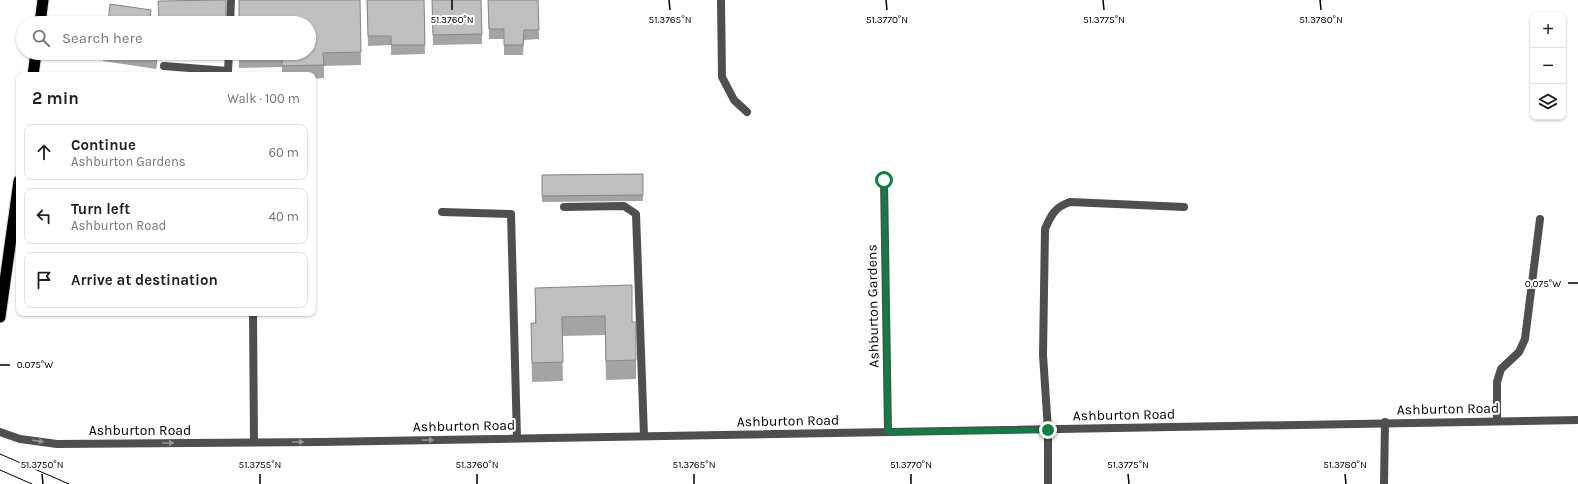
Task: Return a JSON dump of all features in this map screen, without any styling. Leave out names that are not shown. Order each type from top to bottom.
[{"type":"highway","points":[[41,16],[43,0]]},
{"type":"highway","points":[[33,72],[35,60]]},
{"type":"highway","points":[[0,317],[16,202]]},
{"type":"street","points":[[230,16],[231,0]]},
{"type":"street","points":[[721,0],[722,77],[734,100],[747,112]]},
{"type":"street","points":[[164,66],[228,71],[229,60]]},
{"type":"street","name":"Ashburton Gardens","points":[[884,180],[888,432]]},
{"type":"street","points":[[1048,484],[1048,430],[1043,347],[1045,229],[1051,216],[1060,206],[1070,202],[1184,207]]},
{"type":"street","points":[[564,207],[602,205],[624,206],[636,214],[644,436]]},
{"type":"street","points":[[442,212],[511,214],[517,438]]},
{"type":"street","points":[[1497,421],[1497,382],[1501,370],[1519,352],[1525,339],[1540,218]]},
{"type":"street","points":[[253,316],[254,442]]},
{"type":"street","name":"Ashburton Road","points":[[0,432],[20,439],[56,444],[1048,430],[1385,422],[1578,420]]},
{"type":"street","points":[[1384,484],[1385,422]]},
{"type":"building","points":[[226,0],[226,16],[159,16],[158,1]]},
{"type":"building","points":[[239,0],[360,0],[361,52],[323,53],[324,65],[282,66],[282,60],[316,60],[316,16],[239,16]]},
{"type":"building","points":[[367,0],[424,0],[425,45],[391,45],[391,36],[368,36]]},
{"type":"building","points":[[432,0],[481,0],[482,34],[433,35]]},
{"type":"building","points":[[488,0],[538,0],[539,30],[524,30],[523,45],[504,45],[504,29],[489,29]]},
{"type":"building","points":[[110,4],[151,10],[150,16],[109,16]]},
{"type":"building","points":[[643,174],[643,195],[542,196],[542,175]]},
{"type":"building","points":[[632,285],[632,322],[636,322],[636,360],[606,361],[605,316],[562,317],[563,362],[532,363],[531,323],[536,323],[535,288]]},
{"type":"tram line","points":[[0,454],[69,484]]},
{"type":"tram line","points":[[0,470],[32,484]]},
{"type":"route","points":[[884,180],[888,432],[1048,430]]}]
